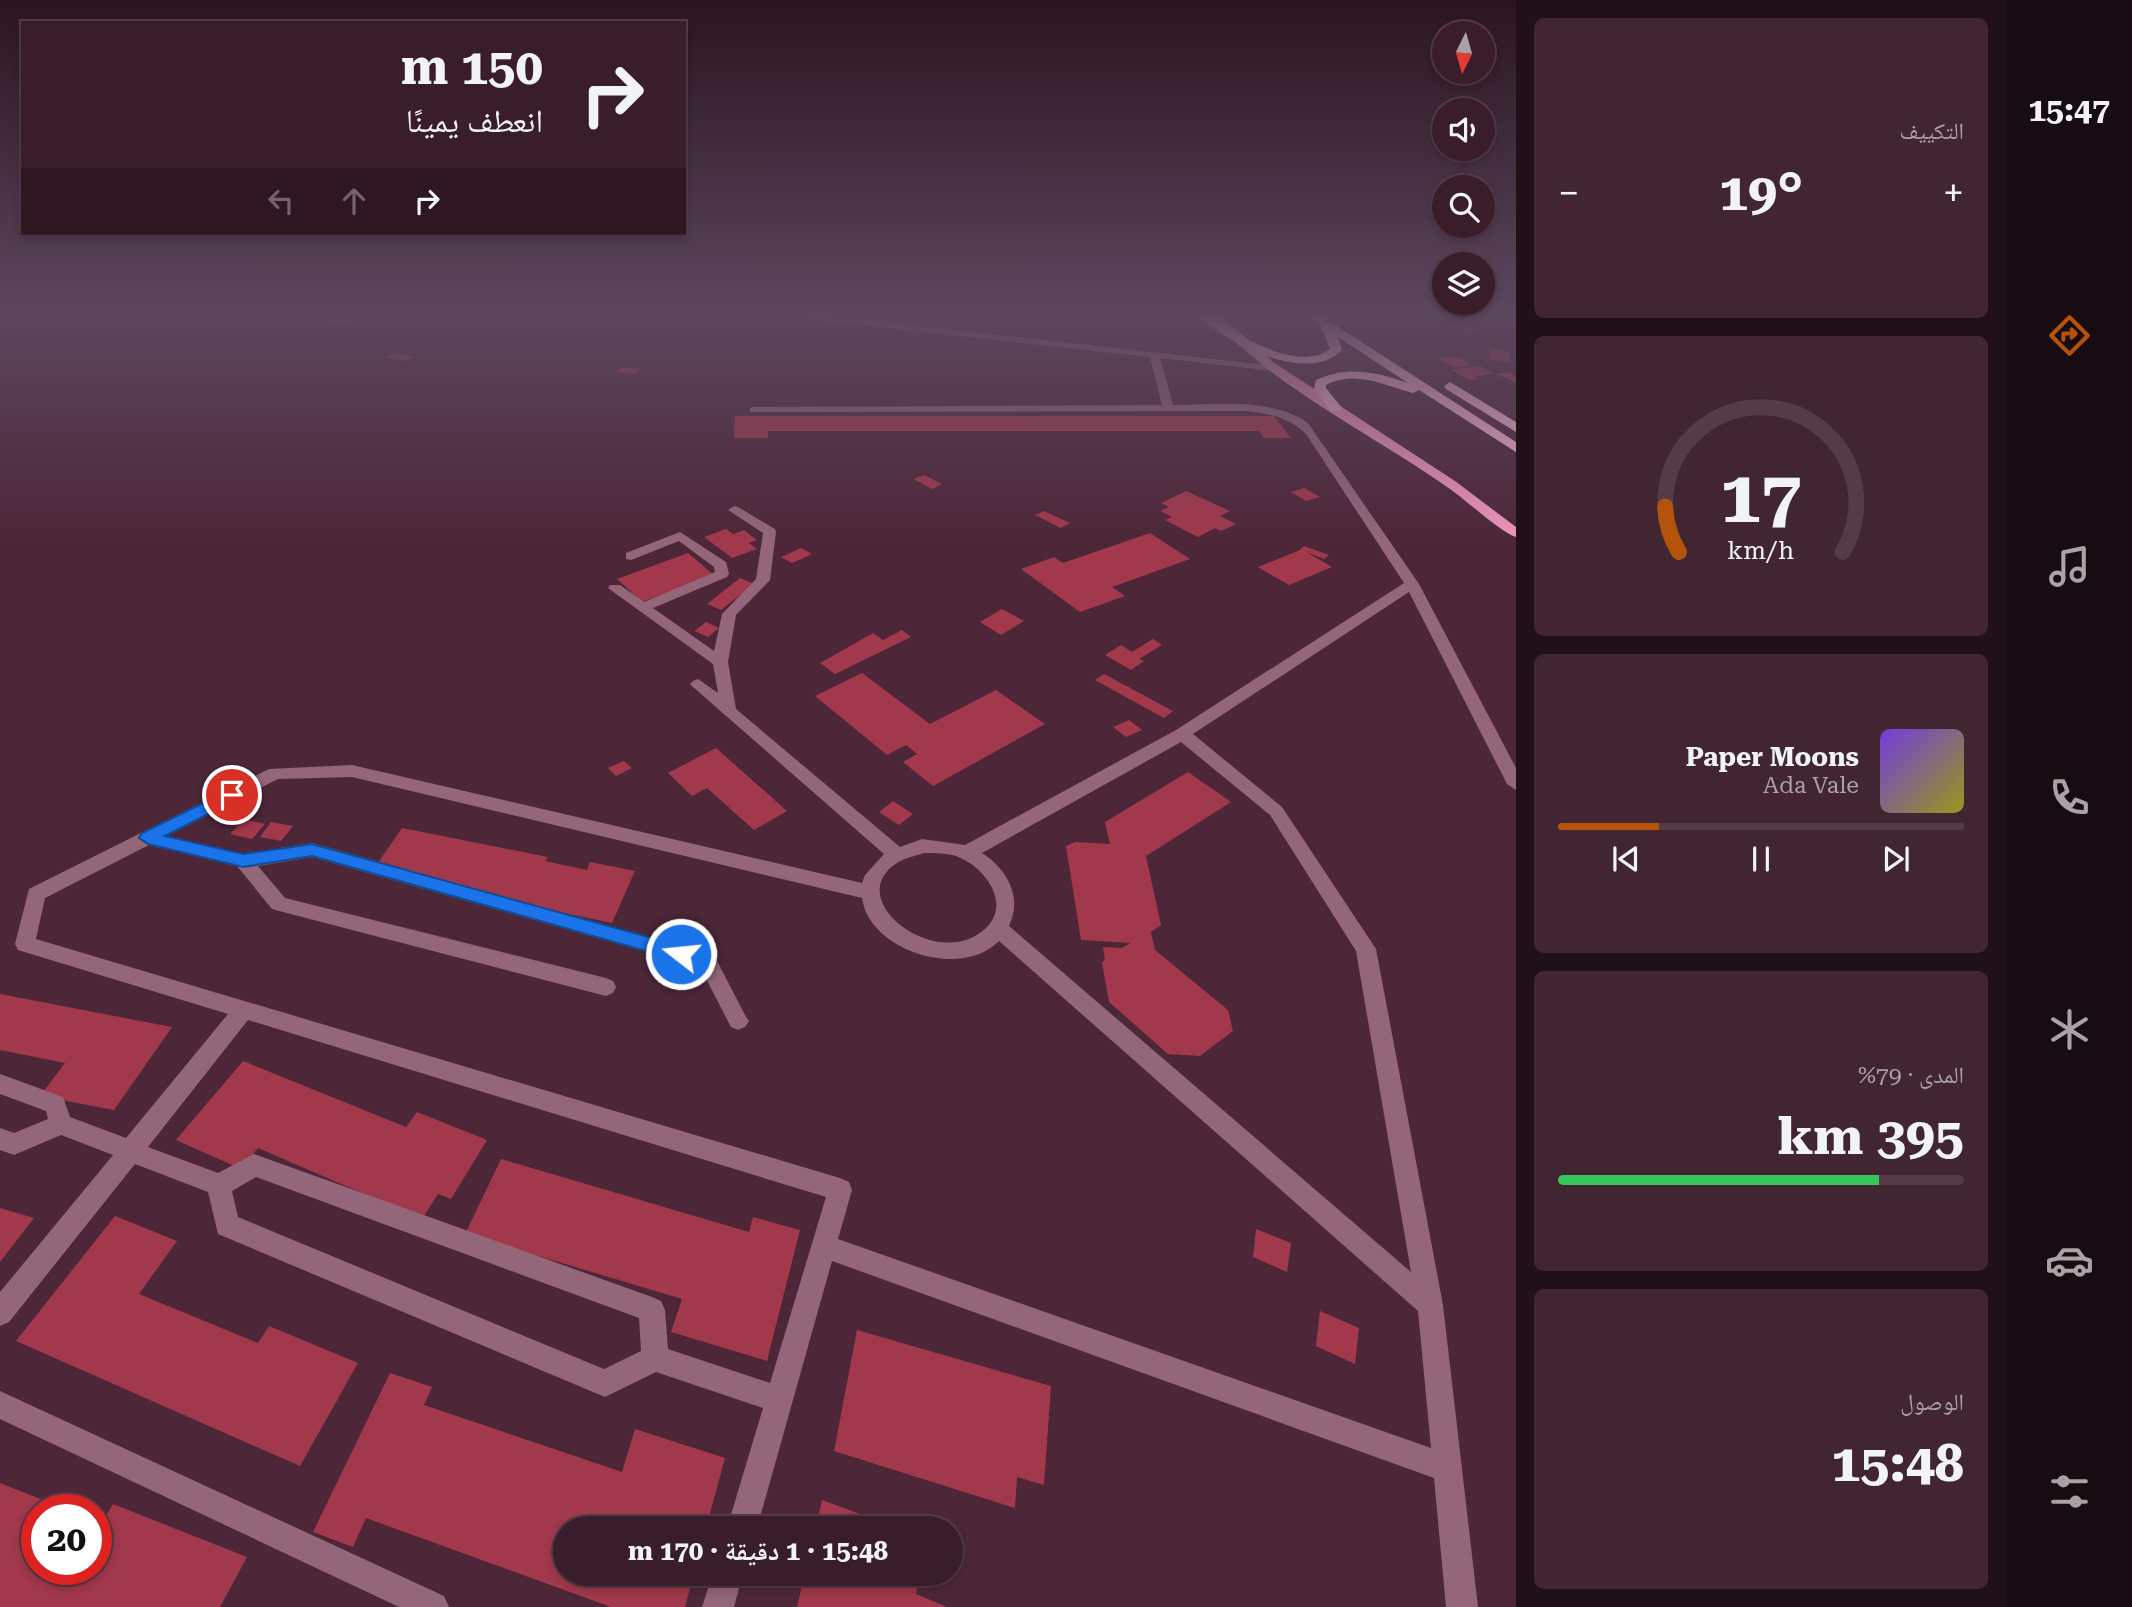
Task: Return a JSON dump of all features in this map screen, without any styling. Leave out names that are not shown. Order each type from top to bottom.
[{"type":"highway","points":[[1321,390],[1336,408]]},
{"type":"highway","points":[[1414,390],[1458,408]]},
{"type":"highway","points":[[1431,390],[1516,448]]},
{"type":"highway","points":[[1456,390],[1516,428]]},
{"type":"main road","points":[[1307,390],[1516,533]]},
{"type":"street","points":[[1163,390],[1168,407]]},
{"type":"street","points":[[754,410],[1168,407],[1258,409],[1286,415],[1305,426],[1412,584],[1516,784]]},
{"type":"street","points":[[729,711],[720,662],[729,614],[763,580],[770,532],[734,510]]},
{"type":"street","points":[[631,555],[680,536],[721,565],[722,574],[642,608]]},
{"type":"street","points":[[966,853],[1182,734],[1412,584]]},
{"type":"street","points":[[615,588],[720,662]]},
{"type":"street","points":[[698,684],[896,854]]},
{"type":"street","points":[[1182,734],[1276,811],[1366,949],[1430,1305],[1462,1607]]},
{"type":"street","points":[[746,1516],[840,1190],[25,944],[36,894],[275,774],[352,771],[869,892]]},
{"type":"street","points":[[148,838],[243,861],[312,850],[707,961],[738,1021]]},
{"type":"street","points":[[922,846],[944,846],[966,853],[992,871],[1007,896],[1007,914],[999,929],[985,941],[966,949],[943,951],[920,947],[883,924],[873,908],[869,892],[873,874],[884,860],[922,846]]},
{"type":"street","points":[[243,861],[279,904],[606,987]]},
{"type":"street","points":[[999,929],[1430,1305]]},
{"type":"street","points":[[0,1313],[244,1010]]},
{"type":"street","points":[[0,1084],[55,1104],[61,1124]]},
{"type":"street","points":[[0,1139],[14,1144],[61,1124],[219,1185]]},
{"type":"street","points":[[219,1185],[254,1165],[652,1310],[655,1358]]},
{"type":"street","points":[[219,1185],[228,1225],[605,1383],[655,1358],[781,1400]]},
{"type":"street","points":[[824,1247],[1449,1469]]},
{"type":"street","points":[[0,1405],[433,1607]]},
{"type":"street","points":[[718,1607],[724,1586]]},
{"type":"building","points":[[735,416],[1274,416],[1291,438],[1264,438],[1259,431],[768,431],[768,438],[734,438]]},
{"type":"building","points":[[924,475],[942,484],[932,489],[913,479]]},
{"type":"building","points":[[1304,488],[1320,497],[1306,501],[1291,492]]},
{"type":"building","points":[[1186,491],[1230,511],[1220,516],[1236,524],[1221,531],[1215,528],[1198,537],[1165,520],[1172,517],[1160,511],[1169,507],[1161,503]]},
{"type":"building","points":[[1044,511],[1070,523],[1061,528],[1035,515]]},
{"type":"building","points":[[726,529],[733,534],[744,530],[757,540],[749,543],[757,549],[732,558],[704,537]]},
{"type":"building","points":[[1150,533],[1190,559],[1112,587],[1125,596],[1080,612],[1021,569],[1054,557],[1063,563]]},
{"type":"building","points":[[1304,546],[1329,555],[1324,559],[1306,552],[1332,567],[1289,585],[1258,567],[1300,550]]},
{"type":"building","points":[[801,548],[812,554],[792,563],[781,557]]},
{"type":"building","points":[[688,553],[714,575],[642,602],[617,579]]},
{"type":"building","points":[[740,578],[754,584],[721,610],[707,604]]},
{"type":"building","points":[[1002,609],[1024,621],[1001,635],[980,622]]},
{"type":"building","points":[[706,622],[719,628],[708,637],[694,631]]},
{"type":"building","points":[[902,630],[911,637],[835,674],[820,663],[873,633],[883,640]]},
{"type":"building","points":[[1153,639],[1162,645],[1139,659],[1144,661],[1131,670],[1105,655],[1121,645],[1132,652]]},
{"type":"building","points":[[862,673],[930,724],[996,690],[1045,724],[933,786],[903,762],[917,754],[906,745],[887,755],[815,696]]},
{"type":"building","points":[[1104,674],[1173,711],[1164,718],[1095,680]]},
{"type":"building","points":[[1129,720],[1142,730],[1126,737],[1113,727]]},
{"type":"building","points":[[716,748],[787,811],[754,830],[707,788],[692,796],[668,773]]},
{"type":"building","points":[[624,761],[632,768],[616,776],[608,768]]},
{"type":"building","points":[[1188,772],[1231,802],[1146,856],[1161,925],[1151,932],[1155,950],[1228,1010],[1233,1031],[1200,1056],[1168,1054],[1109,1002],[1102,962],[1105,960],[1103,947],[1122,948],[1130,943],[1081,940],[1066,846],[1075,842],[1110,844],[1105,822]]},
{"type":"building","points":[[893,801],[913,814],[899,825],[879,812]]},
{"type":"building","points":[[244,819],[265,824],[252,839],[230,834]]},
{"type":"building","points":[[271,822],[293,826],[281,841],[260,837]]},
{"type":"building","points":[[402,828],[548,857],[545,861],[587,870],[590,862],[635,871],[612,923],[371,873]]},
{"type":"building","points":[[0,994],[172,1027],[114,1110],[40,1096],[65,1063],[0,1050]]},
{"type":"building","points":[[243,1061],[406,1127],[417,1112],[487,1140],[451,1199],[438,1194],[422,1219],[258,1148],[241,1169],[176,1140]]},
{"type":"building","points":[[501,1159],[749,1232],[753,1217],[800,1230],[767,1361],[671,1332],[682,1299],[465,1234]]},
{"type":"building","points":[[0,1208],[34,1218],[0,1262]]},
{"type":"building","points":[[115,1216],[177,1241],[139,1294],[258,1343],[269,1326],[358,1363],[300,1466],[16,1341]]},
{"type":"building","points":[[1256,1229],[1291,1243],[1287,1272],[1253,1257]]},
{"type":"building","points":[[1320,1311],[1359,1328],[1355,1364],[1316,1346]]},
{"type":"building","points":[[857,1330],[1051,1386],[1044,1485],[1017,1477],[1015,1508],[834,1451]]},
{"type":"building","points":[[390,1373],[432,1387],[424,1405],[622,1472],[635,1429],[725,1458],[709,1516],[553,1516],[553,1586],[366,1518],[353,1547],[313,1532]]},
{"type":"building","points":[[0,1483],[28,1494],[21,1494],[21,1585],[112,1585],[113,1504],[247,1557],[220,1607],[0,1607]]},
{"type":"building","points":[[822,1500],[865,1516],[819,1516]]},
{"type":"building","points":[[553,1586],[691,1586],[685,1607],[611,1607]]},
{"type":"building","points":[[802,1586],[917,1586],[916,1594],[947,1607],[797,1607]]},
{"type":"route","points":[[232,795],[148,838],[243,861],[312,850],[681,954]]}]
